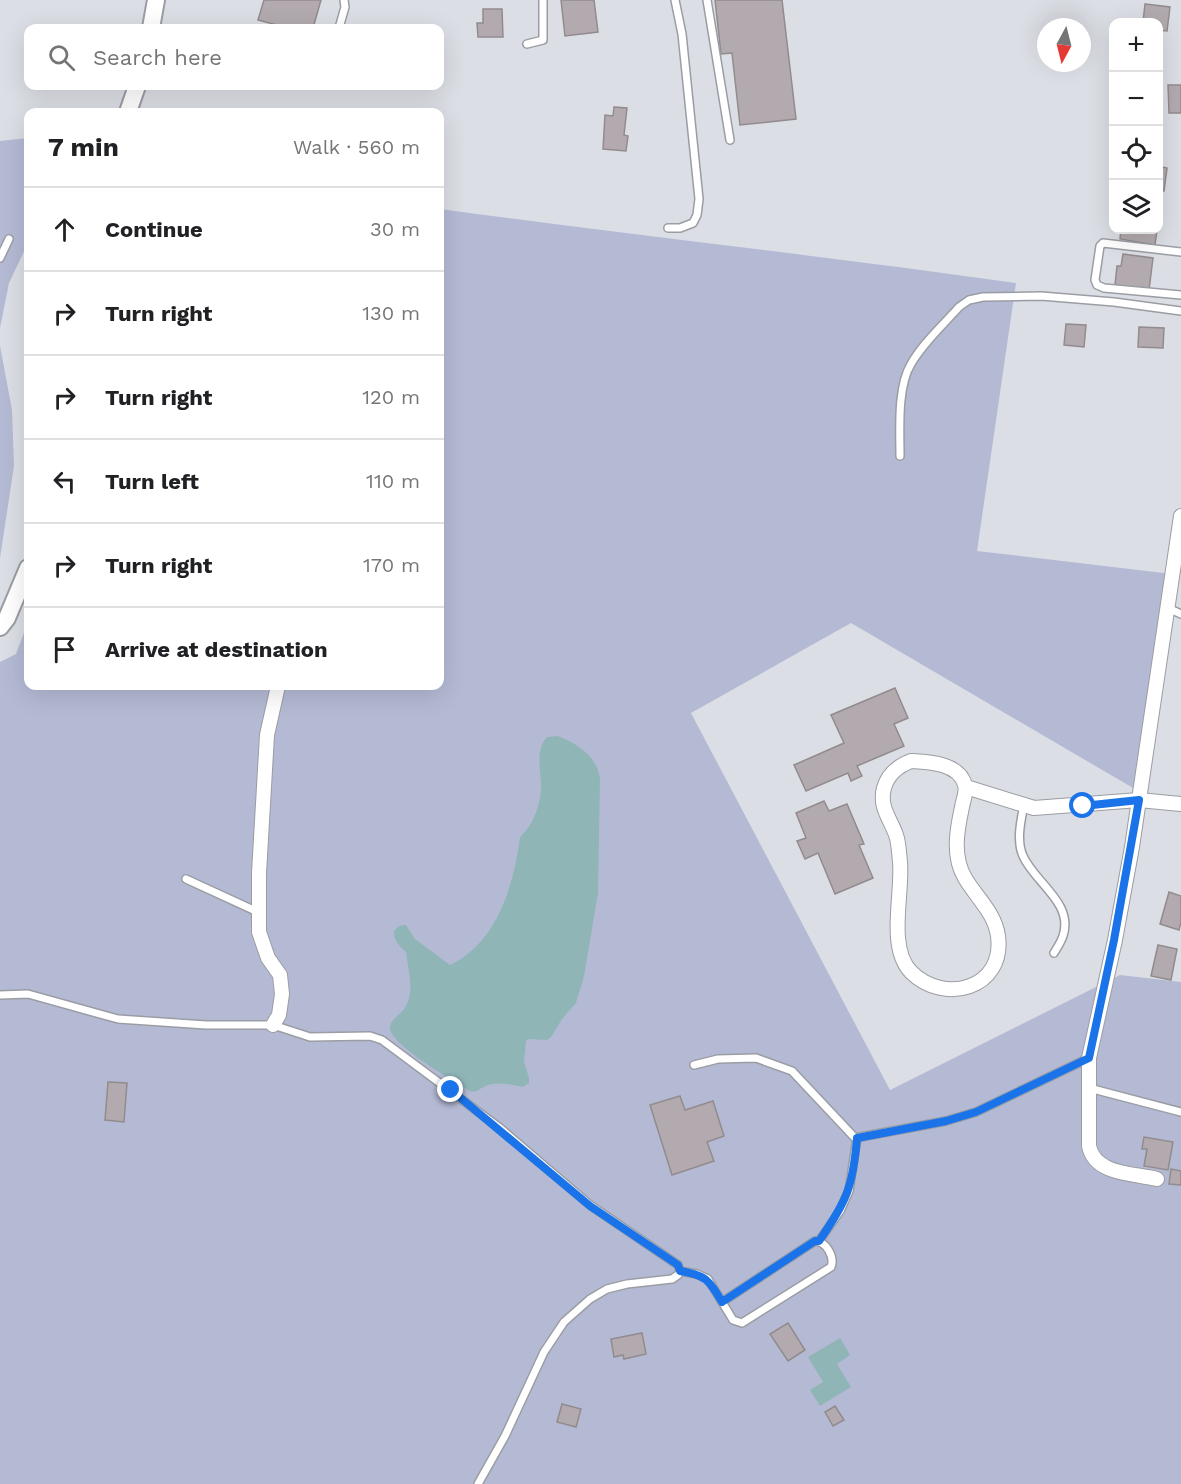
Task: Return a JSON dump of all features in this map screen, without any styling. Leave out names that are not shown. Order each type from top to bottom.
[{"type":"street","points":[[152,24],[156,0]]},
{"type":"street","points":[[129,108],[136,90]]},
{"type":"street","points":[[1157,1179],[1113,1170],[1099,1164],[1091,1156],[1089,1058],[1114,940],[1174,611],[1181,516]]},
{"type":"street","points":[[0,627],[7,618],[24,578]]},
{"type":"street","points":[[273,1025],[279,1015],[282,994],[280,975],[268,958],[259,932],[259,873],[267,735],[277,690]]},
{"type":"street","points":[[966,787],[957,829],[959,867],[991,915],[998,938],[998,949],[990,972],[978,984],[953,989],[935,987],[919,979],[904,962],[899,948],[897,937],[900,861],[897,836],[884,809],[883,790],[886,780],[898,766],[911,761],[943,765],[962,778],[966,787],[1034,808],[1139,800],[1181,804]]},
{"type":"lane","points":[[340,24],[345,7],[344,0]]},
{"type":"lane","points":[[527,44],[543,40],[543,0]]},
{"type":"lane","points":[[668,228],[680,228],[693,223],[697,215],[699,199],[682,34],[675,0]]},
{"type":"lane","points":[[706,0],[730,140]]},
{"type":"lane","points":[[0,258],[9,239]]},
{"type":"lane","points":[[1181,252],[1103,243],[1100,246],[1095,280],[1097,285],[1104,288],[1181,295]]},
{"type":"lane","points":[[900,456],[901,405],[904,382],[910,365],[959,307],[969,300],[983,297],[1041,296],[1114,302],[1181,311]]},
{"type":"lane","points":[[1024,804],[1019,838],[1023,856],[1063,910],[1065,919],[1063,936],[1054,953]]},
{"type":"lane","points":[[186,879],[260,913]]},
{"type":"lane","points":[[0,995],[28,994],[118,1019],[206,1025],[273,1025],[310,1037],[370,1036],[382,1040],[500,1128],[590,1206],[678,1265],[680,1271]]},
{"type":"lane","points":[[694,1065],[718,1059],[756,1058],[792,1071],[857,1138],[946,1121],[976,1112],[1089,1058]]},
{"type":"lane","points":[[1089,1088],[1181,1112]]},
{"type":"lane","points":[[819,1241],[840,1211],[849,1191],[857,1138]]},
{"type":"lane","points":[[680,1271],[708,1279],[722,1302],[733,1320],[742,1323],[831,1267],[832,1256],[824,1243],[815,1241],[722,1302]]},
{"type":"lane","points":[[478,1484],[505,1436],[544,1353],[564,1322],[590,1299],[607,1288],[672,1279],[680,1271]]},
{"type":"shaded area","points":[[24,138],[24,251],[9,283],[0,328],[0,141]]},
{"type":"shaded area","points":[[444,210],[1016,283],[977,551],[1172,574],[1145,795],[851,623],[691,713],[890,1090],[1120,975],[1181,982],[1181,1484],[0,1484],[0,662],[16,654],[24,633],[24,690],[444,690]]},
{"type":"shaded area","points":[[0,346],[12,410],[14,466],[0,558]]},
{"type":"shaded area","points":[[558,736],[573,743],[591,757],[600,779],[598,893],[584,976],[576,1003],[562,1019],[551,1037],[547,1040],[529,1039],[526,1041],[524,1062],[529,1083],[523,1087],[495,1084],[472,1092],[425,1063],[393,1035],[391,1025],[406,1006],[410,993],[406,952],[397,943],[394,931],[399,926],[406,925],[415,939],[450,965],[480,942],[491,927],[508,893],[520,837],[536,812],[541,789],[541,747],[547,737]]},
{"type":"shaded area","points":[[840,1338],[850,1355],[837,1364],[851,1387],[820,1406],[810,1390],[823,1382],[808,1357]]},
{"type":"building","points":[[264,0],[321,0],[314,24],[273,24],[258,20]]},
{"type":"building","points":[[561,0],[594,0],[598,32],[565,36]]},
{"type":"building","points":[[715,0],[782,0],[796,119],[740,125],[732,53],[721,54]]},
{"type":"building","points":[[1145,4],[1170,7],[1167,31],[1163,31],[1163,18],[1143,18]]},
{"type":"building","points":[[483,9],[502,9],[503,37],[478,37],[477,23],[483,23]]},
{"type":"building","points":[[1168,85],[1181,85],[1181,113],[1169,113]]},
{"type":"building","points":[[614,107],[627,108],[624,135],[628,136],[626,151],[603,149],[605,115],[613,116]]},
{"type":"building","points":[[1163,167],[1167,168],[1163,191]]},
{"type":"building","points":[[1121,234],[1156,234],[1155,245],[1120,239]]},
{"type":"building","points":[[1123,254],[1153,258],[1149,290],[1115,285],[1117,266],[1121,266]]},
{"type":"building","points":[[1066,324],[1086,325],[1084,347],[1064,345]]},
{"type":"building","points":[[1139,327],[1164,328],[1163,348],[1138,347]]},
{"type":"building","points":[[895,688],[908,718],[894,724],[904,746],[857,766],[862,776],[851,781],[848,773],[806,791],[794,765],[844,743],[831,715]]},
{"type":"building","points":[[824,801],[829,811],[847,804],[864,844],[859,845],[873,878],[835,894],[818,853],[805,859],[797,841],[806,838],[796,813]]},
{"type":"building","points":[[1169,892],[1181,896],[1179,930],[1160,924]]},
{"type":"building","points":[[1158,945],[1177,949],[1171,980],[1151,976]]},
{"type":"building","points":[[108,1082],[127,1083],[124,1122],[105,1120]]},
{"type":"building","points":[[680,1096],[685,1110],[713,1101],[724,1136],[707,1142],[714,1161],[672,1175],[650,1105]]},
{"type":"building","points":[[1144,1137],[1173,1142],[1168,1170],[1144,1166],[1147,1149],[1142,1149]]},
{"type":"building","points":[[1171,1169],[1181,1171],[1181,1185],[1169,1184]]},
{"type":"building","points":[[788,1323],[805,1350],[788,1361],[770,1334]]},
{"type":"building","points":[[642,1333],[646,1354],[624,1359],[623,1355],[614,1357],[611,1339]]},
{"type":"building","points":[[562,1404],[581,1409],[576,1427],[557,1422]]},
{"type":"building","points":[[835,1406],[844,1420],[833,1426],[825,1412]]},
{"type":"route","points":[[451,1090],[500,1128],[590,1206],[659,1251],[678,1265],[680,1271],[708,1279],[722,1302],[815,1241],[819,1241],[840,1211],[849,1191],[857,1138],[946,1121],[976,1112],[1089,1058],[1114,940],[1139,800],[1083,806]]}]
